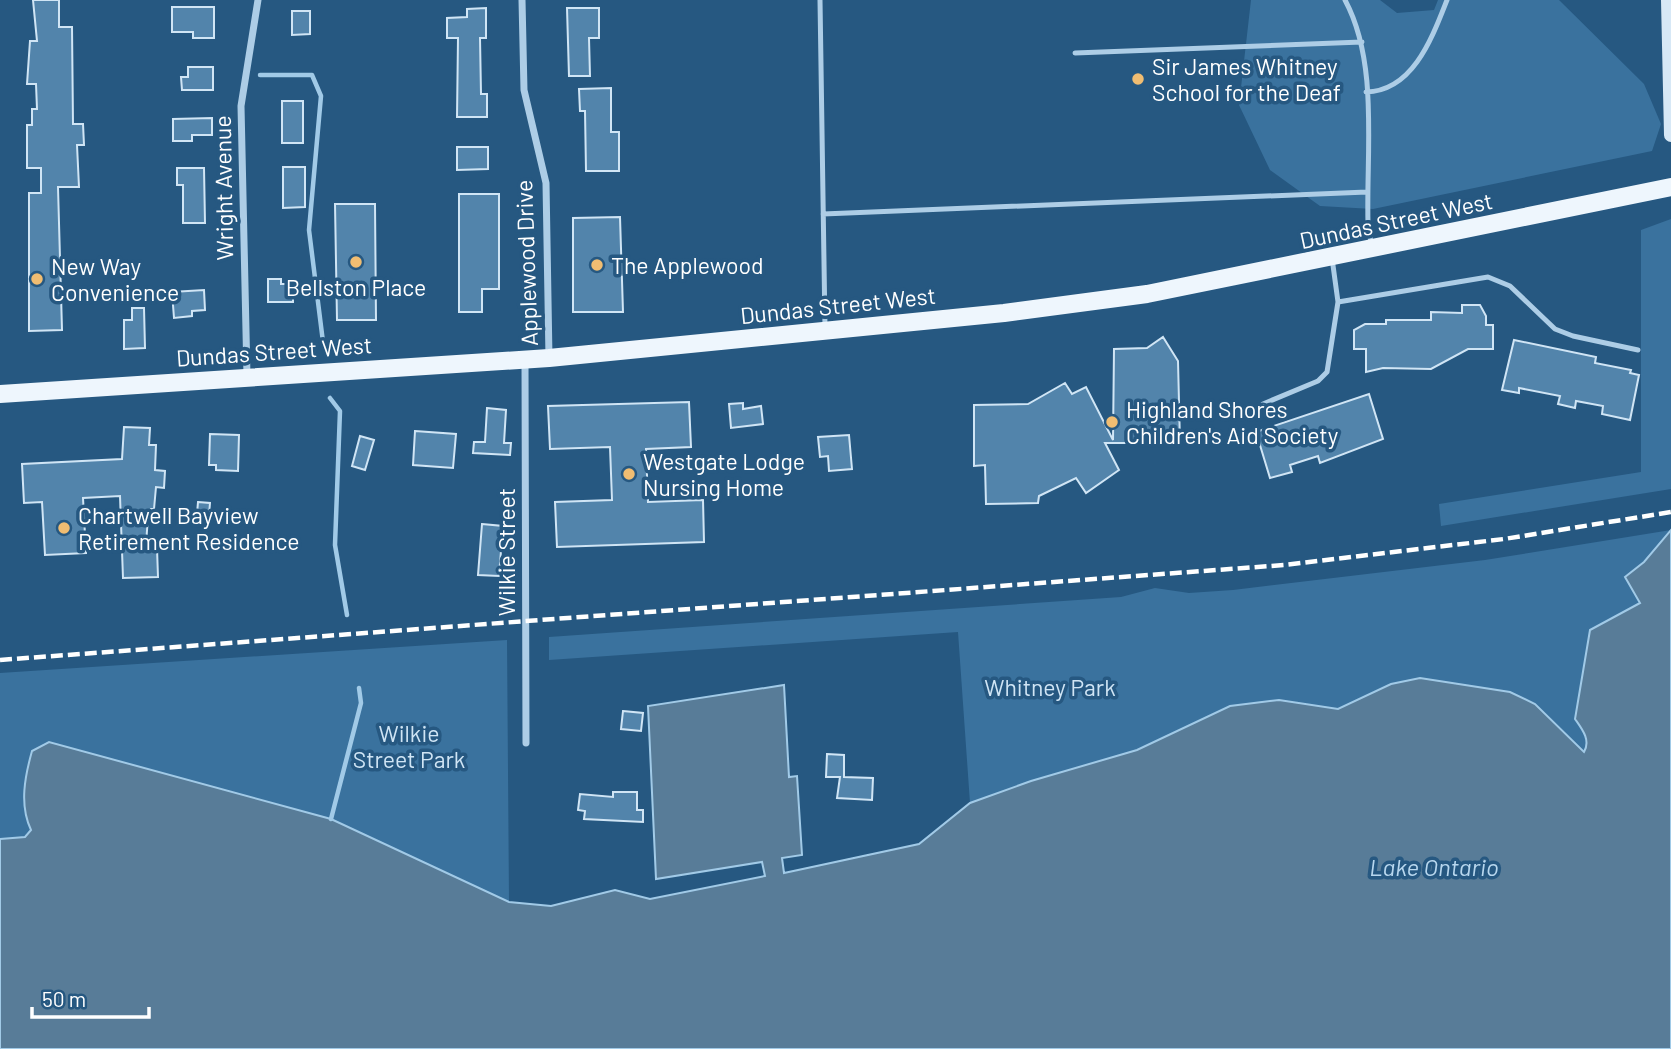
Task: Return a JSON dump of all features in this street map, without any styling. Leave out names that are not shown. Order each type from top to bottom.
[{"type":"main road","name":"Dundas Street West","points":[[0,394],[549,358],[825,331],[1147,294],[1671,187]]},
{"type":"street","name":"Wright Avenue","points":[[247,377],[240,106],[258,0]]},
{"type":"street","name":"Applewood Drive","points":[[523,0],[524,90],[546,183],[549,358]]},
{"type":"street","points":[[1668,0],[1671,135]]},
{"type":"street","name":"Wilkie Street","points":[[525,360],[526,743]]},
{"type":"lane","points":[[820,0],[825,331]]},
{"type":"lane","points":[[1345,0],[1362,41],[1366,92],[1367,191],[1372,250]]},
{"type":"lane","points":[[1366,92],[1392,87],[1403,79],[1419,60],[1447,0]]},
{"type":"lane","points":[[1076,53],[1362,41]]},
{"type":"lane","points":[[823,215],[1367,191]]},
{"type":"lane","points":[[1263,404],[1318,381],[1327,372],[1338,302],[1332,258]]},
{"type":"lane","points":[[1338,302],[1488,277],[1510,286],[1555,329],[1573,336],[1638,350]]},
{"type":"green space","points":[[1251,0],[1380,0],[1397,13],[1434,10],[1438,0],[1559,0],[1644,84],[1661,124],[1652,151],[1373,209],[1320,206],[1270,170],[1239,105]]},
{"type":"green space","points":[[1671,219],[1671,489],[1441,526],[1439,504],[1641,472],[1641,230]]},
{"type":"green space","name":"Whitney Park","points":[[1671,530],[1644,562],[1625,577],[1640,603],[1575,718],[1586,739],[1584,753],[1535,704],[1510,692],[1420,678],[1391,684],[1338,709],[1279,700],[1230,706],[1137,750],[1031,781],[970,803],[958,632],[549,660],[549,637],[1121,597],[1155,588],[1189,593],[1233,590],[1485,560]]},
{"type":"green space","name":"Wilkie Street Park","points":[[507,640],[509,902],[331,819],[31,830],[25,837],[0,839],[0,673]]},
{"type":"water","name":"Lake Ontario","points":[[1671,530],[1671,1049],[0,1049],[0,839],[25,837],[31,830],[24,801],[27,770],[32,751],[49,742],[331,819],[509,902],[551,906],[615,890],[650,899],[765,876],[762,862],[656,879],[648,706],[784,685],[789,777],[797,776],[802,855],[782,858],[784,873],[919,844],[970,803],[1031,781],[1137,750],[1230,706],[1279,700],[1338,709],[1391,684],[1420,678],[1510,692],[1535,704],[1584,752],[1586,739],[1575,719],[1590,630],[1640,603],[1625,577],[1644,562]]},
{"type":"building","points":[[33,0],[59,0],[59,27],[72,27],[73,124],[83,124],[84,145],[77,145],[79,187],[58,187],[62,330],[29,331],[29,193],[41,193],[41,168],[27,168],[27,125],[32,125],[32,109],[37,109],[36,84],[27,84],[30,41],[37,41]]},
{"type":"building","points":[[172,7],[214,7],[214,38],[193,38],[193,32],[172,32]]},
{"type":"building","points":[[486,8],[486,38],[480,38],[481,94],[487,94],[487,117],[457,117],[458,38],[447,38],[447,18],[467,17],[467,9]]},
{"type":"building","points":[[567,8],[599,8],[599,38],[589,38],[590,76],[569,76]]},
{"type":"building","points":[[292,11],[310,11],[310,34],[292,35]]},
{"type":"building","points":[[188,67],[213,67],[213,90],[182,90],[181,77],[188,77]]},
{"type":"building","points":[[611,88],[611,132],[619,132],[619,171],[586,171],[585,111],[580,111],[579,89]]},
{"type":"building","points":[[282,101],[303,101],[303,143],[282,143]]},
{"type":"building","points":[[212,118],[212,135],[192,135],[192,141],[173,141],[173,119]]},
{"type":"building","points":[[457,147],[488,147],[488,169],[457,170]]},
{"type":"building","points":[[283,167],[305,167],[305,207],[283,208]]},
{"type":"building","points":[[177,168],[204,168],[205,223],[183,223],[183,185],[177,185]]},
{"type":"building","points":[[459,194],[499,194],[499,289],[482,289],[482,312],[459,312]]},
{"type":"building","name":"Bellston Place","points":[[335,204],[375,204],[376,320],[337,320]]},
{"type":"building","name":"The Applewood","points":[[620,217],[623,312],[573,312],[573,218]]},
{"type":"building","points":[[268,279],[281,279],[281,284],[293,284],[293,302],[268,302]]},
{"type":"building","points":[[204,290],[205,310],[192,311],[192,316],[174,318],[172,292]]},
{"type":"building","points":[[1462,305],[1480,305],[1486,316],[1486,325],[1493,325],[1493,349],[1468,349],[1431,369],[1383,368],[1366,372],[1366,349],[1354,349],[1354,330],[1365,324],[1386,324],[1386,320],[1431,320],[1431,312],[1462,313]]},
{"type":"building","points":[[132,308],[144,308],[145,348],[124,349],[124,320],[132,320]]},
{"type":"building","name":"Highland Shores Children's Aid Society","points":[[1163,337],[1178,361],[1180,443],[1105,443],[1119,470],[1086,493],[1076,478],[1039,496],[1038,503],[986,504],[985,465],[974,466],[974,405],[1028,404],[1065,383],[1072,394],[1086,387],[1113,440],[1114,349],[1147,348]]},
{"type":"building","points":[[1514,340],[1596,357],[1595,363],[1631,370],[1630,373],[1639,375],[1630,420],[1602,414],[1603,406],[1576,401],[1575,408],[1558,404],[1560,396],[1519,388],[1519,393],[1502,390]]},
{"type":"building","points":[[1369,394],[1383,439],[1320,463],[1318,456],[1290,465],[1292,472],[1270,478],[1256,432]]},
{"type":"building","name":"Westgate Lodge Nursing Home","points":[[689,402],[691,447],[646,449],[648,502],[703,500],[704,542],[557,547],[555,502],[612,500],[610,447],[550,449],[548,406]]},
{"type":"building","points":[[743,403],[743,409],[761,406],[763,424],[731,428],[729,404]]},
{"type":"building","points":[[487,408],[506,410],[504,443],[511,443],[510,455],[473,453],[474,442],[485,442]]},
{"type":"building","points":[[124,427],[150,428],[149,445],[156,445],[155,470],[165,471],[164,488],[156,487],[154,509],[151,509],[151,517],[148,517],[146,544],[157,548],[158,577],[123,578],[120,496],[83,498],[86,553],[45,555],[42,502],[24,503],[22,464],[122,459]]},
{"type":"building","points":[[415,431],[456,434],[453,468],[413,465]]},
{"type":"building","points":[[210,434],[239,435],[238,471],[216,470],[216,465],[209,465]]},
{"type":"building","points":[[849,435],[852,469],[829,471],[828,456],[820,457],[818,437]]},
{"type":"building","points":[[360,436],[374,440],[365,470],[352,466]]},
{"type":"building","points":[[198,502],[210,503],[209,515],[197,514]]},
{"type":"building","points":[[482,524],[503,526],[499,576],[478,575]]},
{"type":"building","points":[[623,711],[643,713],[641,731],[621,729]]},
{"type":"building","points":[[827,754],[844,755],[844,777],[873,778],[872,800],[837,798],[840,777],[826,777]]},
{"type":"building","points":[[613,792],[637,792],[637,810],[643,810],[643,822],[584,819],[585,811],[578,810],[580,794],[613,797]]},
{"type":"waterway","points":[[260,75],[312,75],[321,96],[309,230],[323,342]]},
{"type":"waterway","points":[[330,398],[340,411],[335,545],[347,615]]},
{"type":"waterway","points":[[331,819],[361,703],[359,688]]},
{"type":"railway","points":[[0,660],[1284,565],[1504,539],[1671,512]]},
{"type":"place","name":"Sir James Whitney School for the Deaf","points":[[1138,79]]},
{"type":"place","name":"Bellston Place","points":[[356,262]]},
{"type":"place","name":"The Applewood","points":[[597,265]]},
{"type":"place","name":"New Way Convenience","points":[[37,279]]},
{"type":"place","name":"Highland Shores Children's Aid Society","points":[[1112,422]]},
{"type":"place","name":"Westgate Lodge Nursing Home","points":[[629,474]]},
{"type":"place","name":"Chartwell Bayview Retirement Residence","points":[[64,528]]}]
